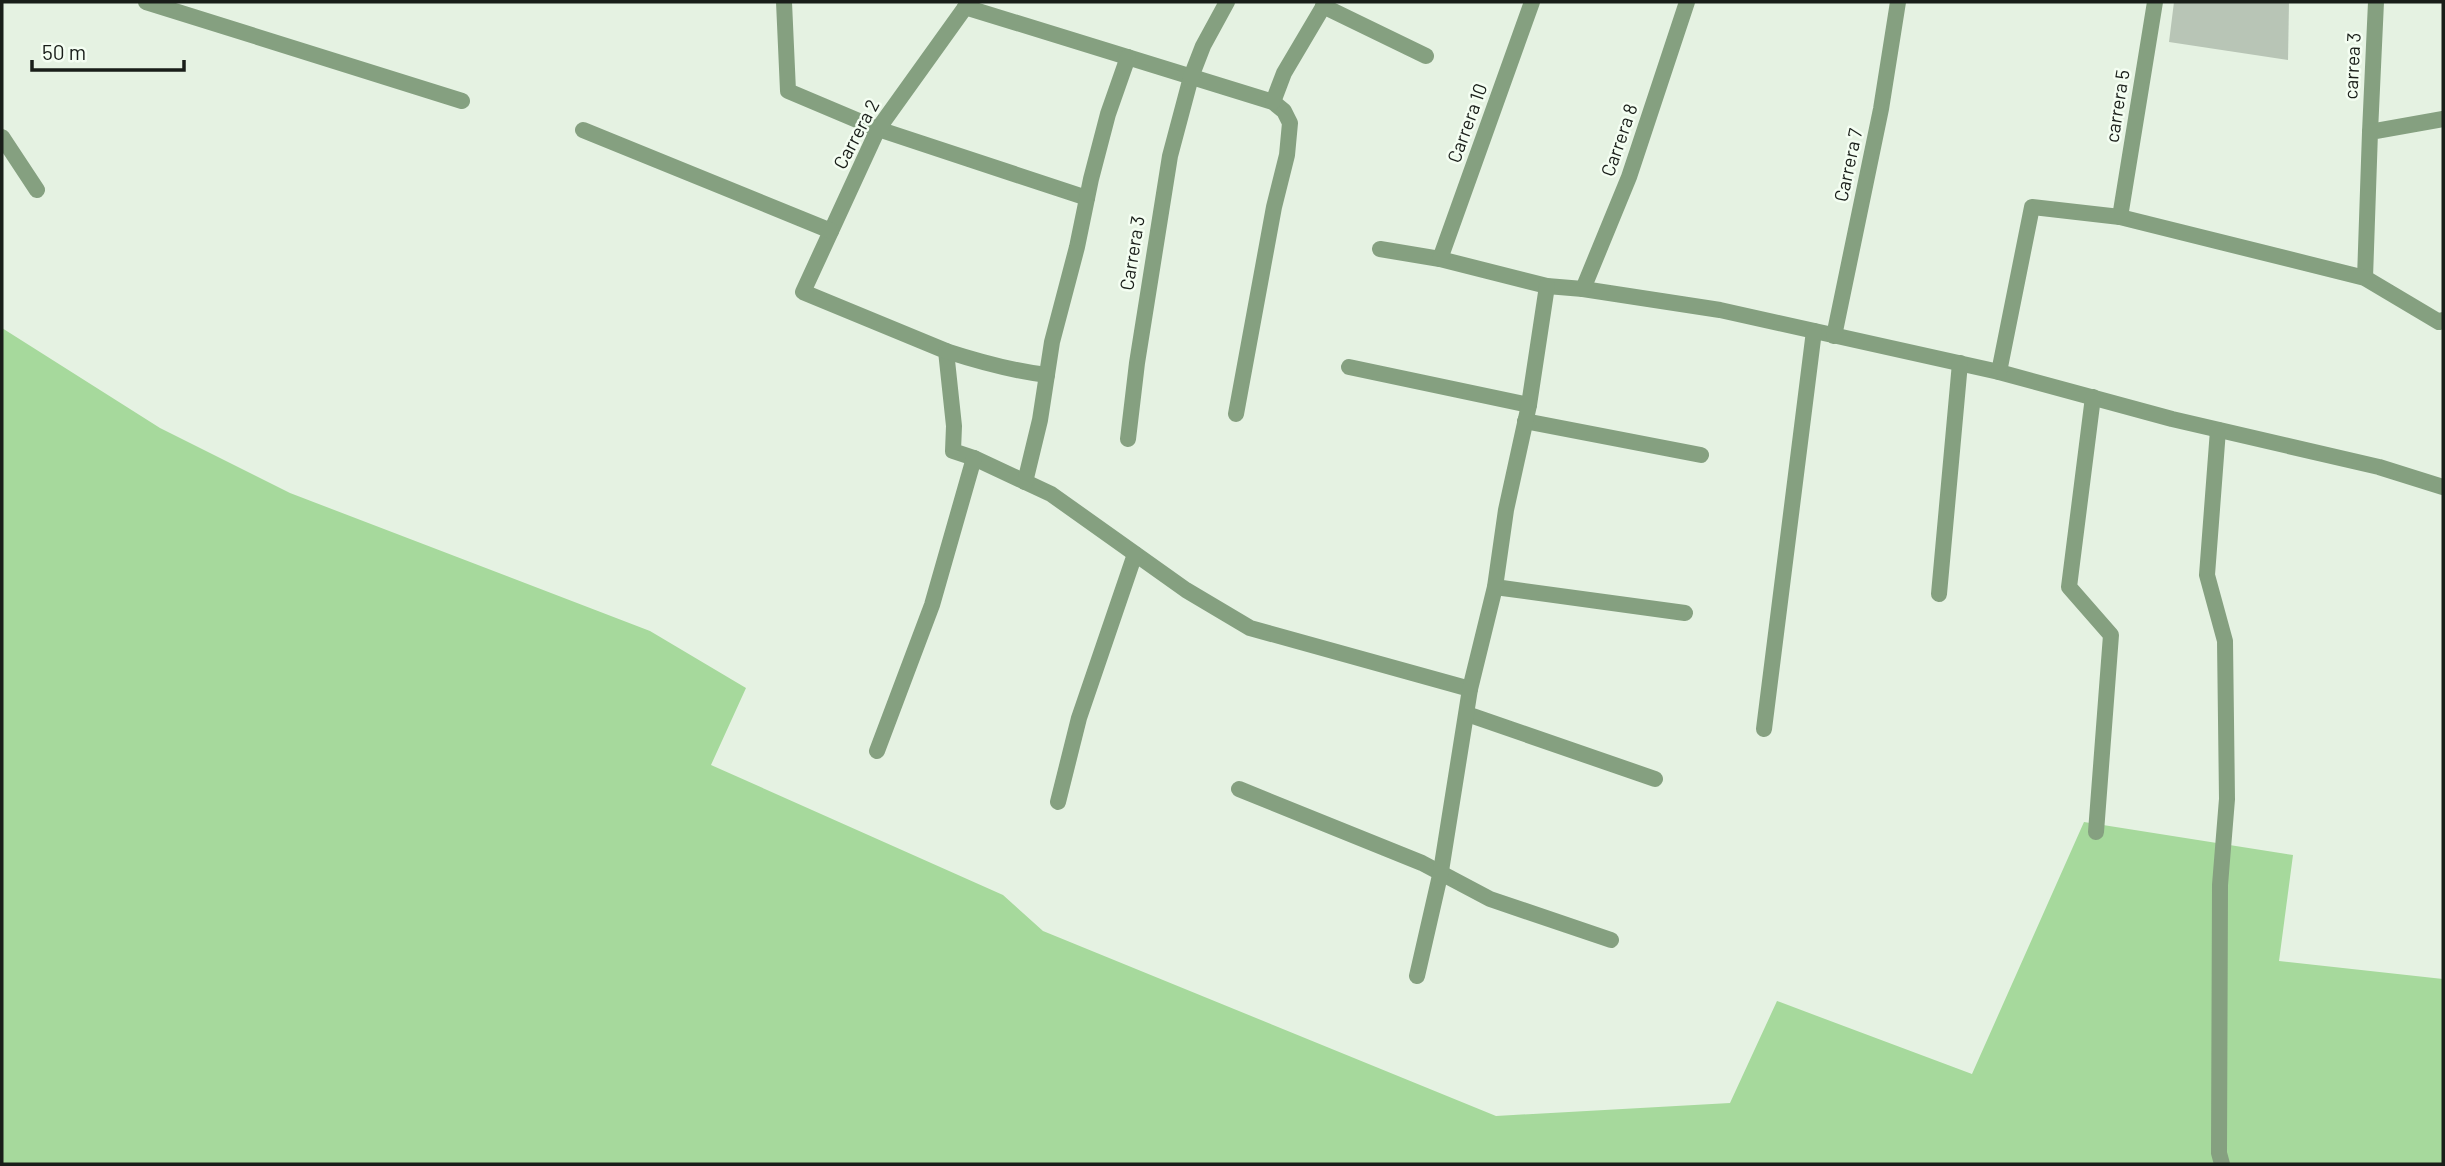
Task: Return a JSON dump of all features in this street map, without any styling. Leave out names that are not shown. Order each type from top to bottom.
[{"type":"street","points":[[146,2],[462,101]]},
{"type":"street","points":[[784,2],[788,91],[878,129],[1087,198]]},
{"type":"street","name":"Carrera 3","points":[[1128,439],[1137,363],[1170,156],[1191,76],[1203,46],[1227,2]]},
{"type":"street","name":"Carrera 10","points":[[1440,259],[1532,2]]},
{"type":"street","name":"Carrera 8","points":[[1583,289],[1629,177],[1687,2]]},
{"type":"street","name":"Carrera 7","points":[[1834,336],[1881,109],[1898,2]]},
{"type":"street","name":"carrera 5","points":[[2120,217],[2155,2]]},
{"type":"street","name":"carrea 3","points":[[2365,278],[2376,2]]},
{"type":"street","points":[[967,4],[1273,102],[1284,111],[1290,123],[1287,155],[1274,207],[1236,414]]},
{"type":"street","name":"Carrera 2","points":[[946,351],[803,292],[878,129],[967,4]]},
{"type":"street","points":[[1273,102],[1284,73],[1324,4],[1426,56]]},
{"type":"street","points":[[1025,482],[1040,420],[1052,342],[1108,114],[1128,57]]},
{"type":"street","points":[[2370,132],[2443,119]]},
{"type":"street","points":[[583,130],[831,231]]},
{"type":"street","points":[[2,137],[37,190]]},
{"type":"street","points":[[1999,372],[2032,207],[2120,217],[2365,278],[2442,323]]},
{"type":"street","points":[[1380,249],[1440,259],[1546,286],[1720,310],[1960,363],[2218,430],[2379,467],[2443,487]]},
{"type":"street","points":[[1418,976],[1441,872],[1470,689],[1495,587],[1506,510],[1529,405],[1546,286]]},
{"type":"street","points":[[1764,729],[1814,331]]},
{"type":"street","points":[[1047,375],[989,365],[946,351],[954,426],[953,451],[1051,494],[1186,590],[1250,628],[1470,689]]},
{"type":"street","points":[[1939,594],[1960,363]]},
{"type":"street","points":[[1349,367],[1529,405]]},
{"type":"street","points":[[2094,397],[2069,587],[2110,635],[2096,832]]},
{"type":"street","points":[[1525,421],[1701,455]]},
{"type":"street","points":[[2218,430],[2207,575],[2225,641],[2227,799],[2220,885],[2219,1153],[2222,1164]]},
{"type":"street","points":[[877,751],[932,606],[974,458]]},
{"type":"street","points":[[1058,802],[1079,718],[1135,554]]},
{"type":"street","points":[[1495,587],[1685,613]]},
{"type":"street","points":[[1467,714],[1656,779]]},
{"type":"street","points":[[1240,789],[1441,872],[1490,900],[1612,940]]},
{"type":"green space","points":[[2,328],[160,428],[290,493],[650,631],[746,688],[711,765],[1003,895],[1043,931],[1496,1116],[1730,1103],[1777,1001],[1972,1074],[2084,822],[2293,855],[2279,961],[2443,979],[2443,1164],[2,1164]]},
{"type":"building","points":[[2174,2],[2289,2],[2288,60],[2169,42]]}]
